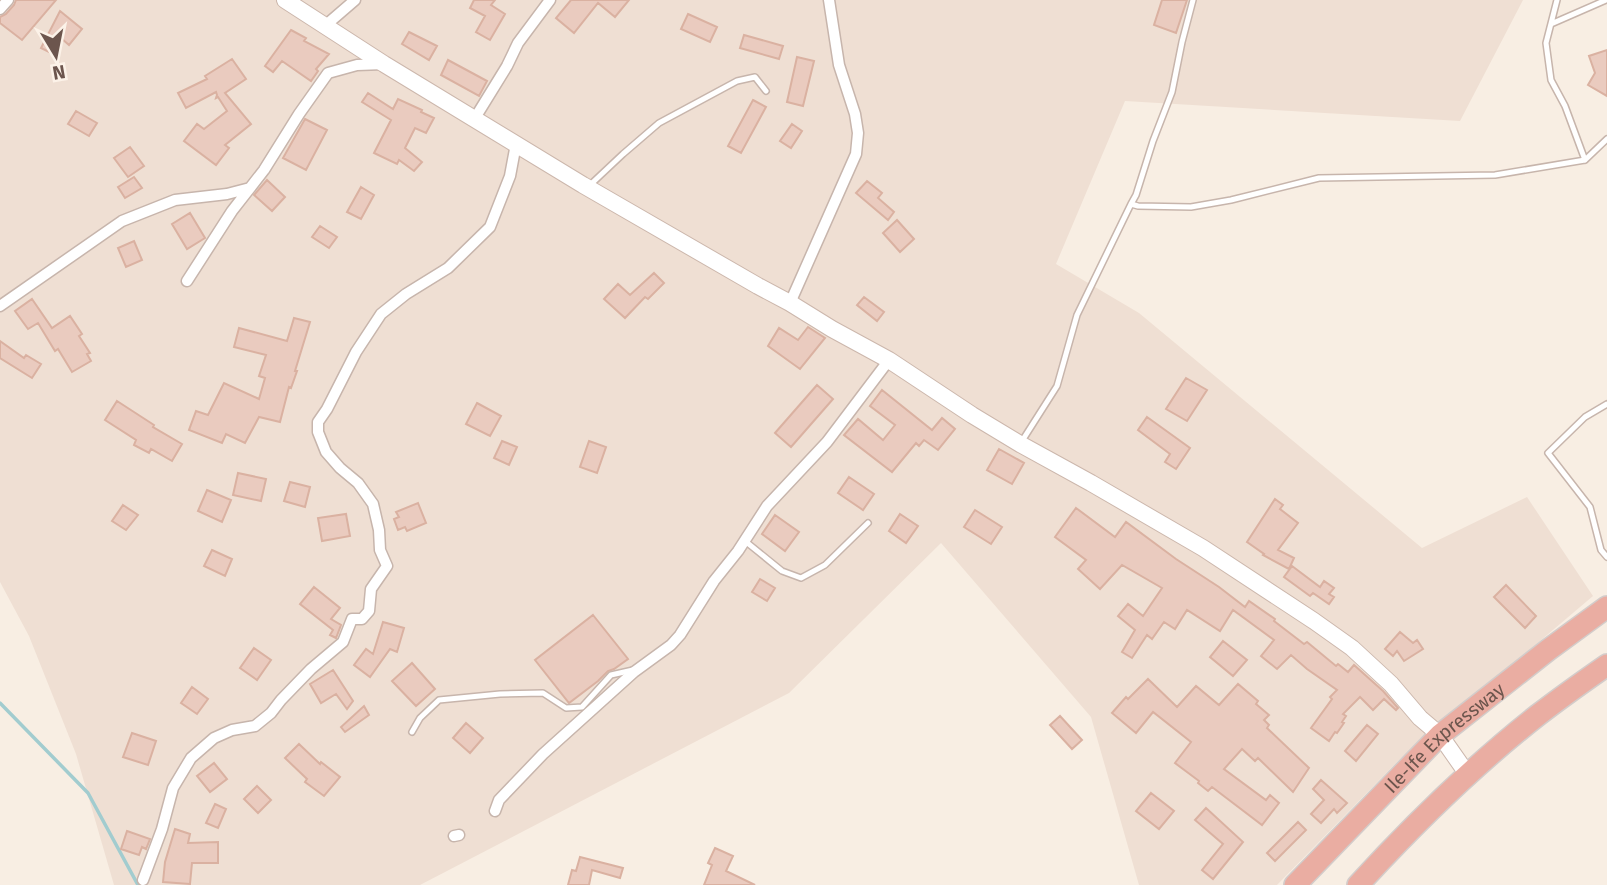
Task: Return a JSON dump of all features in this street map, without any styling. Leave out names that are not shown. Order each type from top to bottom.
[{"type":"highway","name":"Ile-Ife Expressway","points":[[1295,885],[1440,734],[1607,607]]},
{"type":"highway","points":[[1358,885],[1407,832],[1468,775],[1537,716],[1607,665]]},
{"type":"main road","points":[[285,0],[384,64],[588,188],[889,360],[1020,444],[1203,548],[1352,648],[1391,684],[1420,718],[1440,734],[1468,775]]},
{"type":"street","points":[[0,9],[8,0]]},
{"type":"street","points":[[326,25],[355,0]]},
{"type":"street","points":[[475,118],[518,43],[550,0]]},
{"type":"street","points":[[790,303],[856,154],[858,133],[855,114],[839,65],[829,0]]},
{"type":"street","points":[[187,281],[328,73],[357,65],[384,64]]},
{"type":"street","points":[[143,880],[162,829],[173,788],[191,758],[214,738],[232,730],[255,726],[271,713],[311,669],[343,642],[352,619],[362,619],[369,611],[371,589],[387,566],[380,550],[373,504],[358,483],[326,452],[318,432],[318,422],[332,401],[356,352],[381,314],[406,294],[448,268],[490,227],[510,176],[516,144]]},
{"type":"street","points":[[0,306],[122,221],[175,200],[227,194],[250,188]]},
{"type":"street","points":[[495,811],[499,800],[543,754],[680,635],[767,506],[827,442],[889,360]]},
{"type":"lane","points":[[1020,444],[1057,386],[1077,316],[1136,195],[1172,92],[1193,0]]},
{"type":"lane","points":[[1557,0],[1546,43],[1551,80],[1565,106],[1585,160]]},
{"type":"lane","points":[[1551,24],[1606,0]]},
{"type":"lane","points":[[588,188],[659,122],[737,81],[755,76],[766,91]]},
{"type":"lane","points":[[1130,204],[1191,207],[1320,178],[1495,175],[1585,160],[1607,139]]},
{"type":"lane","points":[[1607,404],[1585,417],[1548,453],[1590,507],[1601,550],[1607,557]]},
{"type":"lane","points":[[745,541],[782,571],[801,578],[825,565],[868,523]]},
{"type":"lane","points":[[412,732],[419,718],[439,700],[543,693],[566,708],[582,707],[611,675],[640,668]]},
{"type":"shaded area","points":[[0,0],[1523,0],[1460,121],[1125,101],[1056,264],[1139,313],[1422,548],[1527,497],[1593,596],[1398,761],[1277,885],[1139,885],[1091,717],[941,543],[789,693],[420,885],[114,885],[76,754],[29,636],[0,582]]},
{"type":"building","points":[[16,0],[56,0],[22,40],[0,23],[0,17],[6,14]]},
{"type":"building","points":[[474,0],[495,0],[491,5],[505,14],[490,40],[476,32],[485,16],[470,8]]},
{"type":"building","points":[[571,0],[629,0],[615,17],[598,3],[574,33],[556,18]]},
{"type":"building","points":[[1162,0],[1187,0],[1176,33],[1154,25]]},
{"type":"building","points":[[60,11],[82,29],[69,45],[61,38],[53,54],[41,48]]},
{"type":"building","points":[[688,14],[717,27],[710,42],[681,29]]},
{"type":"building","points":[[291,30],[306,38],[304,41],[329,54],[316,69],[318,71],[311,81],[282,61],[273,72],[265,66]]},
{"type":"building","points":[[409,32],[437,46],[429,60],[402,44]]},
{"type":"building","points":[[744,35],[783,46],[779,59],[740,48]]},
{"type":"building","points":[[1607,50],[1607,96],[1588,85],[1595,73],[1589,56]]},
{"type":"building","points":[[797,57],[814,61],[803,106],[787,102]]},
{"type":"building","points":[[232,59],[246,79],[225,93],[251,124],[225,145],[229,148],[216,165],[184,141],[197,124],[204,129],[227,111],[218,97],[216,98],[216,92],[186,108],[178,93],[207,79],[205,76]]},
{"type":"building","points":[[448,60],[487,81],[479,96],[441,75]]},
{"type":"building","points":[[368,93],[393,109],[398,99],[434,118],[426,133],[415,128],[405,148],[422,162],[414,171],[399,160],[397,164],[374,153],[391,120],[362,102]]},
{"type":"building","points":[[753,100],[766,107],[741,153],[728,146]]},
{"type":"building","points":[[76,111],[97,123],[89,136],[68,124]]},
{"type":"building","points":[[305,119],[327,130],[306,170],[283,158]]},
{"type":"building","points":[[792,124],[802,131],[791,148],[780,141]]},
{"type":"building","points":[[130,147],[144,166],[128,177],[114,158]]},
{"type":"building","points":[[134,177],[142,188],[125,198],[118,187]]},
{"type":"building","points":[[267,180],[285,197],[272,211],[254,195]]},
{"type":"building","points":[[867,181],[882,193],[878,198],[894,212],[888,220],[856,193]]},
{"type":"building","points":[[361,187],[374,195],[361,219],[347,212]]},
{"type":"building","points":[[190,213],[205,238],[187,249],[172,224]]},
{"type":"building","points":[[897,220],[914,239],[900,252],[883,233]]},
{"type":"building","points":[[320,226],[337,237],[329,248],[312,237]]},
{"type":"building","points":[[134,241],[142,260],[126,267],[118,248]]},
{"type":"building","points":[[654,273],[664,283],[648,299],[645,297],[625,318],[604,299],[618,284],[630,295]]},
{"type":"building","points":[[864,297],[884,312],[877,321],[857,305]]},
{"type":"building","points":[[32,299],[52,328],[70,316],[82,334],[79,336],[90,353],[87,354],[91,361],[72,372],[38,323],[28,329],[15,311]]},
{"type":"building","points":[[294,318],[310,322],[280,422],[259,417],[245,443],[226,434],[222,443],[189,430],[196,411],[208,415],[224,383],[259,399],[265,378],[259,376],[266,355],[234,347],[239,328],[287,341]]},
{"type":"building","points":[[808,327],[825,338],[800,369],[768,346],[779,328],[798,340]]},
{"type":"building","points":[[0,341],[24,358],[26,355],[41,364],[32,378],[0,358]]},
{"type":"building","points":[[1186,378],[1207,390],[1187,421],[1166,409]]},
{"type":"building","points":[[817,385],[833,399],[791,447],[775,433]]},
{"type":"building","points":[[882,390],[932,430],[942,418],[955,429],[938,450],[924,440],[919,446],[916,443],[892,472],[844,435],[858,419],[883,440],[895,425],[870,406]]},
{"type":"building","points":[[117,401],[182,444],[172,461],[151,449],[149,453],[134,445],[136,440],[105,420]]},
{"type":"building","points":[[477,403],[501,416],[490,436],[466,424]]},
{"type":"building","points":[[1147,417],[1190,448],[1176,469],[1165,462],[1170,454],[1138,430]]},
{"type":"building","points":[[502,441],[517,447],[509,465],[494,458]]},
{"type":"building","points":[[589,441],[606,447],[597,473],[580,467]]},
{"type":"building","points":[[999,449],[1024,463],[1012,484],[987,470]]},
{"type":"building","points":[[238,473],[266,479],[261,501],[233,495]]},
{"type":"building","points":[[849,477],[874,494],[863,510],[838,493]]},
{"type":"building","points":[[290,482],[310,487],[305,507],[284,501]]},
{"type":"building","points":[[207,490],[231,500],[222,522],[198,511]]},
{"type":"building","points":[[1275,499],[1283,505],[1280,509],[1298,523],[1278,550],[1294,558],[1289,569],[1263,555],[1247,542]]},
{"type":"building","points":[[418,503],[426,523],[407,531],[405,527],[398,530],[394,519],[399,517],[396,512]]},
{"type":"building","points":[[123,505],[138,515],[126,530],[112,521]]},
{"type":"building","points":[[1076,508],[1115,537],[1126,522],[1245,607],[1249,601],[1336,666],[1338,664],[1348,672],[1354,665],[1398,708],[1396,710],[1384,699],[1373,710],[1360,697],[1343,714],[1346,716],[1342,722],[1344,723],[1329,741],[1311,728],[1337,690],[1291,655],[1277,669],[1261,656],[1274,640],[1233,610],[1220,631],[1187,610],[1175,629],[1164,622],[1152,639],[1147,635],[1132,658],[1122,652],[1135,630],[1118,616],[1128,604],[1143,616],[1162,588],[1122,565],[1100,589],[1078,569],[1086,560],[1055,537]]},
{"type":"building","points":[[975,510],[1002,527],[991,544],[964,527]]},
{"type":"building","points":[[346,514],[350,536],[322,541],[318,518]]},
{"type":"building","points":[[900,514],[918,526],[906,543],[889,531]]},
{"type":"building","points":[[775,515],[799,532],[785,551],[762,534]]},
{"type":"building","points":[[212,550],[232,559],[225,576],[204,566]]},
{"type":"building","points":[[1292,566],[1320,587],[1324,581],[1334,588],[1329,594],[1334,597],[1329,604],[1313,593],[1310,596],[1284,577]]},
{"type":"building","points":[[760,579],[775,588],[767,601],[752,592]]},
{"type":"building","points":[[1506,585],[1536,616],[1525,628],[1494,597]]},
{"type":"building","points":[[314,587],[340,608],[331,619],[341,625],[336,638],[330,635],[333,630],[300,604]]},
{"type":"building","points":[[593,615],[628,659],[608,671],[569,703],[535,660]]},
{"type":"building","points":[[383,622],[404,628],[397,652],[390,649],[370,677],[354,665],[366,649],[373,654]]},
{"type":"building","points":[[1400,632],[1413,643],[1417,640],[1423,649],[1404,661],[1397,651],[1393,656],[1385,649]]},
{"type":"building","points":[[1223,641],[1247,660],[1233,676],[1210,657]]},
{"type":"building","points":[[254,648],[271,660],[257,680],[240,668]]},
{"type":"building","points":[[412,663],[435,689],[416,706],[392,681]]},
{"type":"building","points":[[333,670],[353,701],[347,709],[336,694],[321,703],[310,684]]},
{"type":"building","points":[[1148,679],[1177,707],[1196,686],[1219,705],[1238,684],[1258,701],[1256,704],[1269,715],[1264,720],[1269,725],[1267,728],[1309,768],[1293,792],[1258,758],[1255,761],[1242,749],[1224,769],[1266,800],[1270,795],[1279,803],[1262,825],[1212,787],[1208,791],[1175,763],[1191,742],[1153,712],[1136,733],[1112,713]]},
{"type":"building","points":[[192,687],[208,699],[197,714],[181,703]]},
{"type":"building","points":[[364,706],[369,715],[345,732],[341,727]]},
{"type":"building","points":[[1060,716],[1082,740],[1072,749],[1050,725]]},
{"type":"building","points":[[466,723],[483,738],[470,753],[453,738]]},
{"type":"building","points":[[1367,725],[1378,734],[1356,761],[1345,751]]},
{"type":"building","points":[[132,733],[156,741],[148,765],[123,757]]},
{"type":"building","points":[[299,744],[320,764],[321,762],[340,777],[324,796],[305,782],[307,779],[285,758]]},
{"type":"building","points":[[214,763],[227,779],[210,792],[197,776]]},
{"type":"building","points":[[1321,780],[1347,803],[1337,813],[1334,809],[1321,823],[1311,814],[1324,800],[1313,789]]},
{"type":"building","points":[[257,786],[271,800],[258,813],[244,799]]},
{"type":"building","points":[[1151,793],[1174,811],[1159,829],[1136,811]]},
{"type":"building","points":[[215,804],[226,809],[218,828],[206,823]]},
{"type":"building","points":[[1206,808],[1243,842],[1213,879],[1202,870],[1223,844],[1195,820]]},
{"type":"building","points":[[1298,822],[1306,830],[1275,861],[1267,853]]},
{"type":"building","points":[[175,829],[190,834],[188,843],[218,842],[218,863],[192,863],[190,884],[163,882],[165,862]]},
{"type":"building","points":[[127,831],[150,839],[146,849],[142,847],[139,855],[121,849]]},
{"type":"building","points":[[715,848],[733,856],[726,871],[755,885],[704,885],[712,865],[708,863]]},
{"type":"building","points":[[580,857],[623,868],[620,878],[592,870],[589,885],[568,885],[572,870],[576,871]]},
{"type":"waterway","points":[[0,703],[88,793],[138,885]]}]
